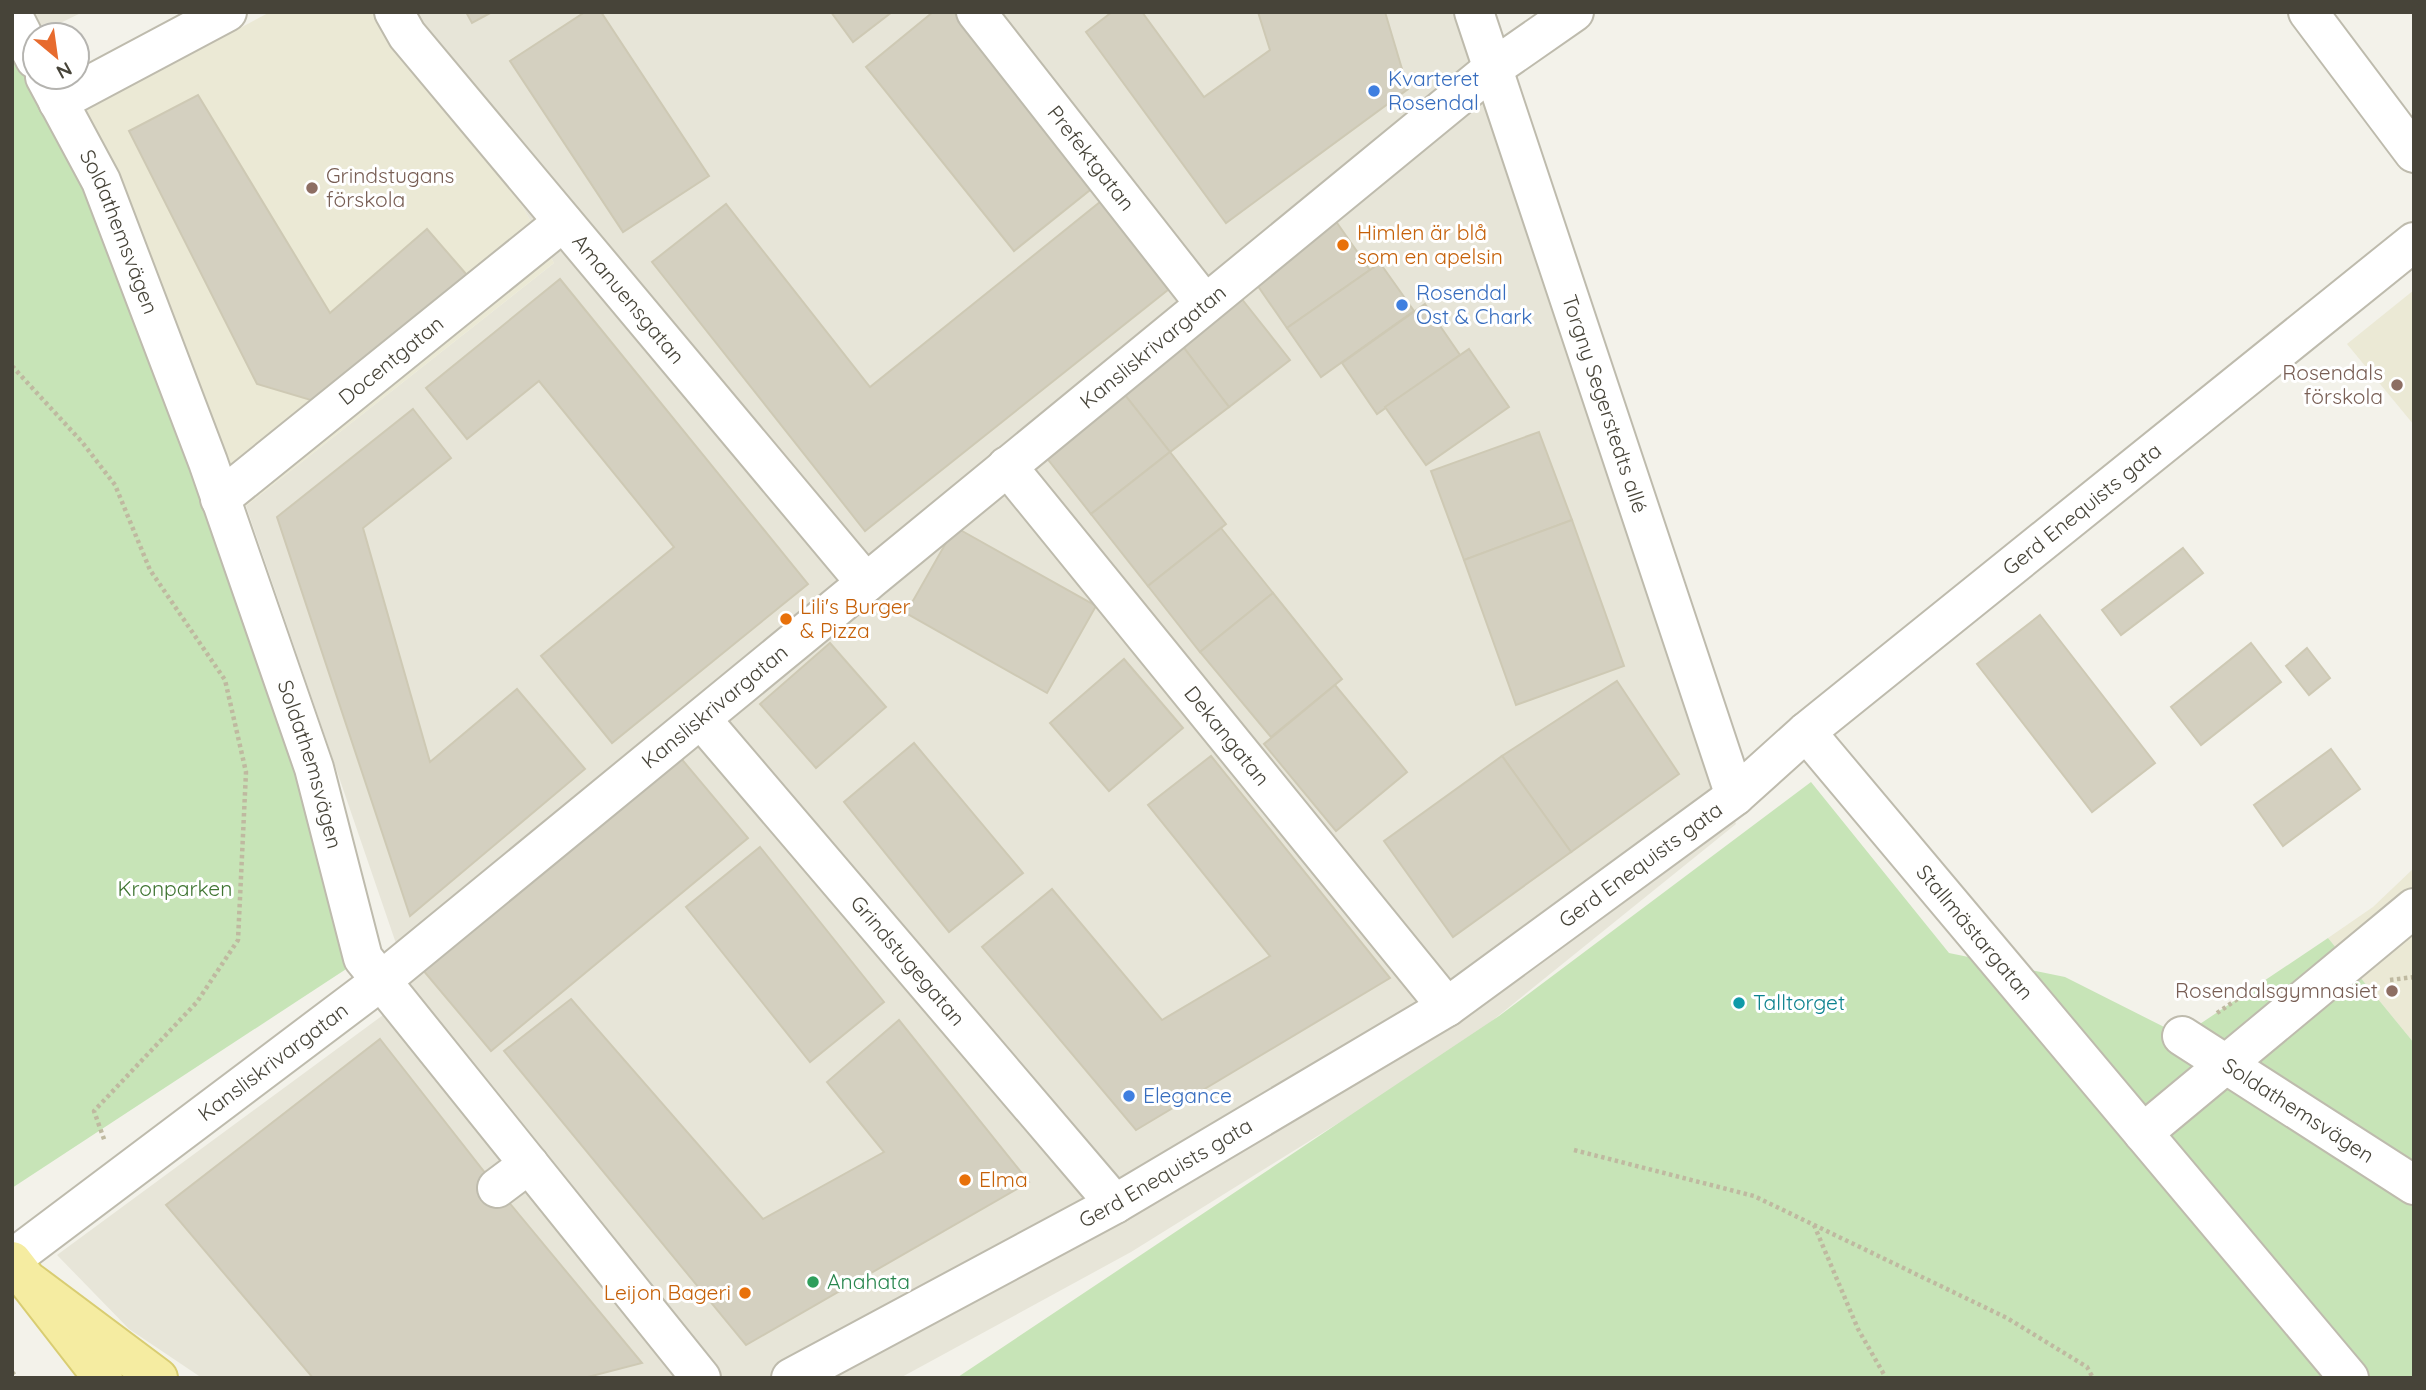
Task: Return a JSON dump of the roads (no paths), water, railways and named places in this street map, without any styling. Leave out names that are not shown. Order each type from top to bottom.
[{"type":"main road","points":[[18,1268],[103,1378]]},
{"type":"main road","points":[[18,1268],[158,1378]]},
{"type":"street","points":[[91,72],[227,12]]},
{"type":"street","name":"Amanuensgatan","points":[[394,12],[407,35],[866,583]]},
{"type":"street","name":"Prefektgatan","points":[[976,12],[1205,304]]},
{"type":"street","name":"Torgny Segerstedts allé","points":[[1474,12],[1735,796]]},
{"type":"street","name":"Kansliskrivargatan","points":[[18,1268],[119,1179],[381,981],[1492,69],[1574,12]]},
{"type":"street","points":[[2308,12],[2414,153]]},
{"type":"street","points":[[12,14],[21,32]]},
{"type":"street","name":"Soldathemsvägen","points":[[52,91],[101,181],[220,499],[314,768],[363,958],[701,1378]]},
{"type":"street","name":"Docentgatan","points":[[220,499],[563,222]]},
{"type":"street","name":"Gerd Enequists gata","points":[[791,1378],[1115,1203],[1447,1007],[1735,796],[1806,732],[2414,242]]},
{"type":"street","name":"Dekangatan","points":[[1007,466],[1447,1007]]},
{"type":"street","name":"Grindstugegatan","points":[[701,719],[1115,1203]]},
{"type":"street","name":"Stallmästargatan","points":[[1806,732],[2349,1378]]},
{"type":"street","points":[[2143,1133],[2414,908]]},
{"type":"street","name":"Soldathemsvägen","points":[[2182,1036],[2414,1185]]},
{"type":"street","points":[[497,1188],[529,1164]]},
{"type":"place","name":"Kvarteret Rosendal","points":[[1374,91]]},
{"type":"place","name":"Grindstugans förskola","points":[[312,188]]},
{"type":"place","name":"Himlen är blå som en apelsin","points":[[1343,245]]},
{"type":"place","name":"Rosendal Ost & Chark","points":[[1402,305]]},
{"type":"place","name":"Rosendals förskola","points":[[2397,385]]},
{"type":"place","name":"Lili's Burger & Pizza","points":[[786,619]]},
{"type":"place","name":"Rosendalsgymnasiet","points":[[2392,991]]},
{"type":"place","name":"Talltorget","points":[[1739,1003]]},
{"type":"place","name":"Elegance","points":[[1129,1096]]},
{"type":"place","name":"Elma","points":[[965,1180]]},
{"type":"place","name":"Anahata","points":[[813,1282]]},
{"type":"place","name":"Leijon Bageri","points":[[745,1293]]},
{"type":"park label","name":"Kronparken","points":[[175,889]]}]
